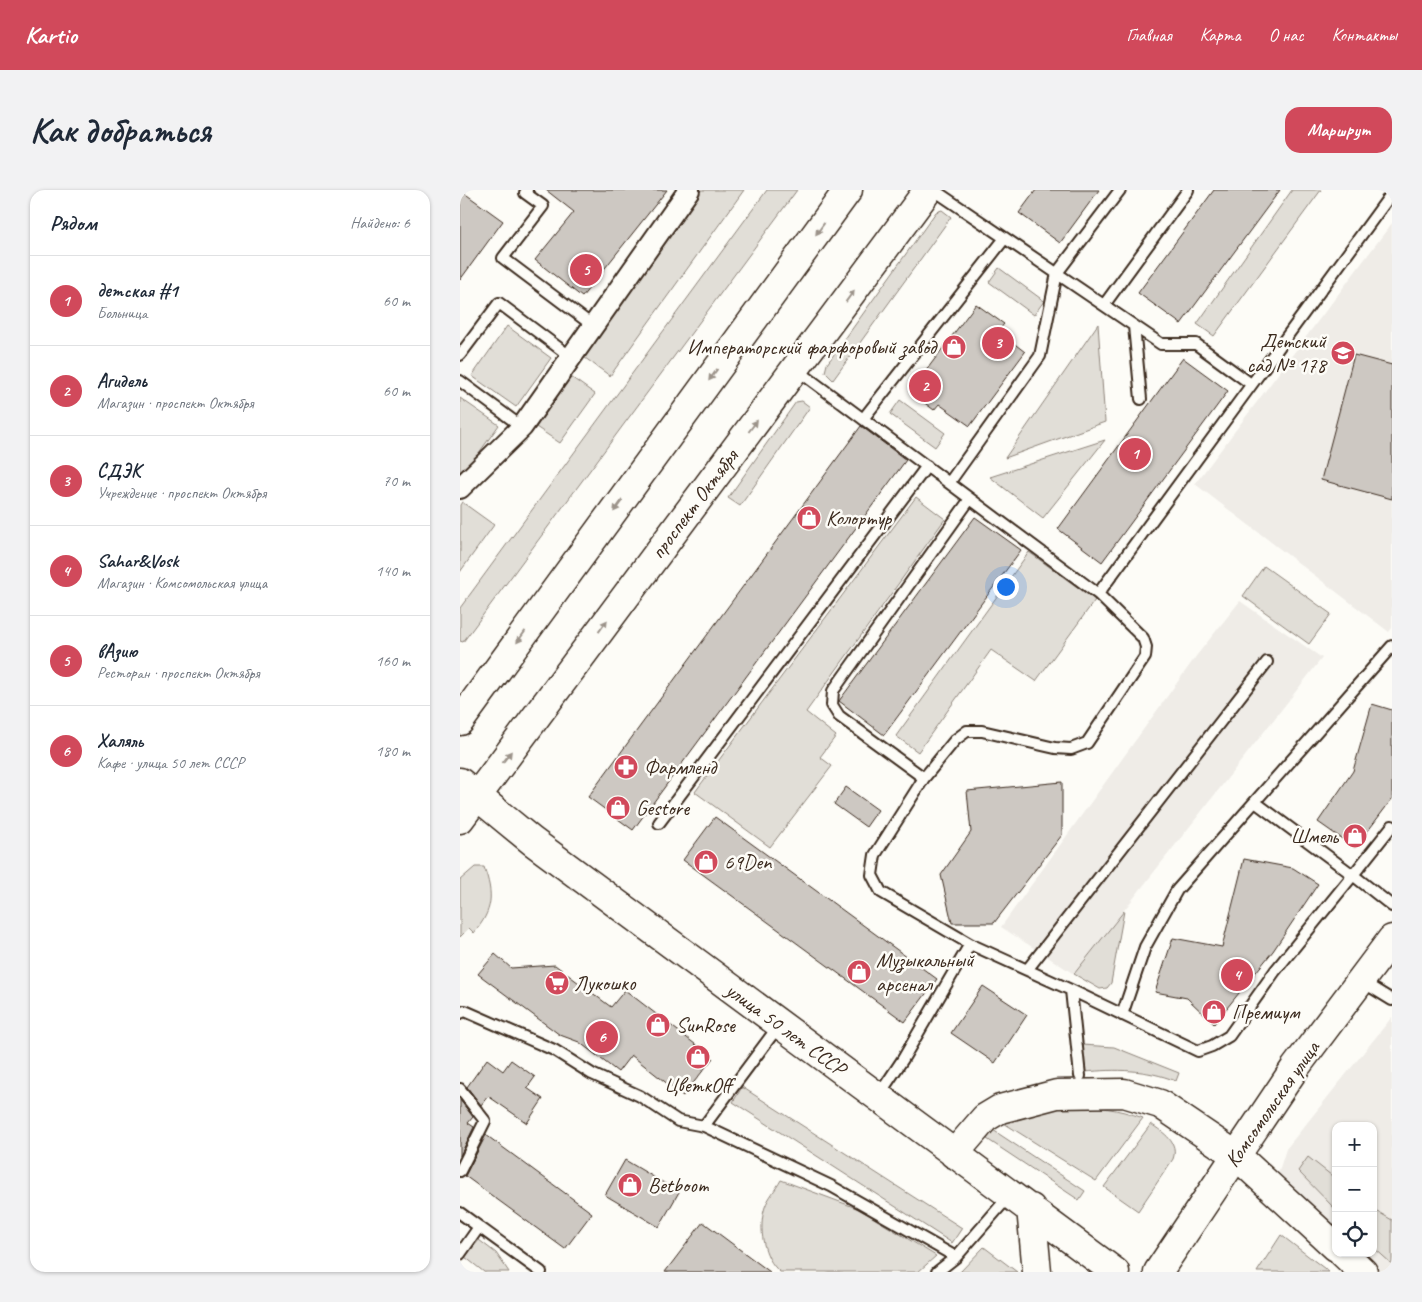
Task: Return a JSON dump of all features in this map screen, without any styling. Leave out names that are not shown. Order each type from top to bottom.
[{"type":"main road","points":[[460,721],[848,190]]},
{"type":"main road","name":"проспект Октября","points":[[460,819],[469,789],[796,369],[928,190]]},
{"type":"main road","name":"улица 50 лет СССР","points":[[469,789],[532,841],[1115,1272]]},
{"type":"main road","name":"Комсомольская улица","points":[[1158,1272],[1295,1068],[1392,939]]},
{"type":"main road","points":[[954,1154],[985,1118],[1000,1109],[1057,1094],[1124,1093],[1160,1104],[1237,1156],[1332,1243]]},
{"type":"main road","points":[[1021,1201],[1037,1272]]},
{"type":"main road","points":[[1347,1257],[1363,1272]]},
{"type":"street","points":[[460,488],[522,427],[592,325],[689,190]]},
{"type":"lane","points":[[527,190],[525,193],[543,206],[503,258],[592,325]]},
{"type":"lane","points":[[934,190],[1161,344],[1196,344],[1252,384]]},
{"type":"lane","points":[[949,483],[1040,356],[1057,273],[1120,190]]},
{"type":"lane","points":[[1104,305],[1188,190]]},
{"type":"lane","points":[[1098,594],[1392,192]]},
{"type":"lane","points":[[863,419],[1005,238]]},
{"type":"lane","points":[[460,355],[499,303],[571,357]]},
{"type":"lane","points":[[1134,326],[1141,399]]},
{"type":"lane","points":[[796,369],[1098,594],[1143,638],[1146,647],[1145,657],[1087,742],[1071,749],[1055,748],[982,731],[967,731],[955,740],[924,778],[875,855],[872,876],[881,892],[970,944],[1198,1051],[1212,1046],[1229,1036],[1274,971],[1392,826]]},
{"type":"lane","points":[[460,381],[522,427]]},
{"type":"lane","points":[[659,823],[927,466]]},
{"type":"lane","points":[[924,778],[839,716],[832,704],[833,691],[970,499]]},
{"type":"lane","points":[[1122,1015],[1145,947],[1177,890],[1392,646]]},
{"type":"lane","points":[[1027,970],[1267,662]]},
{"type":"lane","points":[[1255,802],[1392,906]]},
{"type":"lane","points":[[879,1096],[908,1051],[970,944]]},
{"type":"lane","points":[[1361,980],[1392,1000]]},
{"type":"lane","points":[[1071,990],[1080,1076]]},
{"type":"lane","points":[[460,1013],[465,1011],[554,1050],[592,1074],[640,1096],[678,1121],[704,1126],[831,1186],[956,1257]]},
{"type":"lane","points":[[704,1126],[780,1024]]},
{"type":"lane","points":[[460,1089],[485,1121],[460,1171]]},
{"type":"lane","points":[[937,1272],[1021,1201]]},
{"type":"lane","points":[[460,1213],[541,1272]]},
{"type":"lane","points":[[460,1254],[479,1227]]},
{"type":"shaded area","points":[[701,190],[744,190],[610,376],[581,355]]},
{"type":"shaded area","points":[[767,190],[797,190],[463,642],[460,641],[460,608]]},
{"type":"shaded area","points":[[1292,190],[1321,190],[1214,336],[1197,324]]},
{"type":"shaded area","points":[[942,210],[951,217],[833,380],[825,372],[827,364],[936,212]]},
{"type":"shaded area","name":"Детский сад № 178","points":[[1392,223],[1392,628],[1389,632],[1195,484]]},
{"type":"shaded area","points":[[999,268],[1044,301],[1034,315],[989,282]]},
{"type":"shaded area","points":[[1098,324],[1105,422],[1005,458]]},
{"type":"shaded area","points":[[507,326],[551,358],[516,407],[472,376]]},
{"type":"shaded area","points":[[571,377],[595,394],[560,443],[536,427]]},
{"type":"shaded area","points":[[460,398],[499,425],[463,475],[460,473]]},
{"type":"shaded area","points":[[900,400],[945,433],[935,447],[890,414]]},
{"type":"shaded area","points":[[802,401],[810,407],[740,506],[728,498],[796,402]]},
{"type":"shaded area","points":[[1105,440],[1043,518],[990,477]]},
{"type":"shaded area","points":[[916,497],[945,519],[806,712],[836,736],[820,757],[832,766],[770,847],[695,792]]},
{"type":"shaded area","points":[[462,502],[494,525],[460,572],[460,505]]},
{"type":"shaded area","points":[[1029,552],[1095,600],[1036,681],[991,650],[918,752],[896,736]]},
{"type":"shaded area","points":[[1264,566],[1331,614],[1309,644],[1243,596]]},
{"type":"shaded area","points":[[1240,601],[1322,658],[1074,974],[1001,927],[1197,655]]},
{"type":"shaded area","points":[[475,867],[484,867],[489,886],[490,902],[485,917],[474,933],[469,928],[460,937],[460,880]]},
{"type":"shaded area","points":[[1124,911],[1111,983],[1107,988],[1100,989],[1074,974]]},
{"type":"shaded area","points":[[1392,1017],[1392,1272],[1372,1272],[1356,1257],[1377,1257],[1377,1122],[1332,1122],[1332,1234],[1280,1187],[1279,1171],[1286,1149]]},
{"type":"shaded area","points":[[1082,1045],[1114,1047],[1179,1073],[1176,1081],[1142,1072],[1108,1070],[1085,1072]]},
{"type":"shaded area","points":[[742,1087],[962,1228],[952,1243],[733,1102]]},
{"type":"shaded area","points":[[1066,1106],[1105,1108],[1143,1118],[1096,1181],[1002,1122]]},
{"type":"shaded area","points":[[1151,1124],[1169,1138],[1174,1148],[1174,1153],[1173,1159],[1138,1211],[1104,1187]]},
{"type":"shaded area","points":[[993,1130],[1085,1191],[1079,1200],[987,1139]]},
{"type":"shaded area","points":[[1308,1157],[1332,1176],[1332,1206],[1298,1171]]},
{"type":"shaded area","points":[[781,1180],[859,1209],[936,1256],[918,1272],[780,1272],[774,1266],[766,1251],[762,1224],[766,1204]]},
{"type":"shaded area","points":[[1377,1211],[1392,1220],[1392,1264],[1377,1251]]},
{"type":"shaded area","points":[[1281,1235],[1329,1272],[1257,1272]]},
{"type":"shaded area","points":[[479,1240],[496,1253],[509,1272],[484,1272],[465,1257]]},
{"type":"shaded area","points":[[984,1247],[1017,1272],[960,1272]]},
{"type":"building","points":[[460,190],[503,221],[460,280]]},
{"type":"building","points":[[546,190],[667,190],[582,297],[535,260],[574,212]]},
{"type":"building","points":[[1036,190],[1099,190],[1060,243],[1019,213]]},
{"type":"building","points":[[1214,190],[1280,190],[1181,324],[1138,293]]},
{"type":"building","points":[[976,304],[1004,324],[998,331],[1025,352],[970,426],[939,404],[934,410],[910,392]]},
{"type":"building","points":[[1354,355],[1392,365],[1392,499],[1321,480]]},
{"type":"building","points":[[1183,358],[1228,391],[1102,562],[1058,529]]},
{"type":"building","points":[[861,426],[906,460],[633,830],[588,797]]},
{"type":"building","points":[[975,517],[1021,550],[884,735],[839,701]]},
{"type":"building","points":[[1372,704],[1392,710],[1392,799],[1355,848],[1318,822],[1353,771]]},
{"type":"building","points":[[1062,782],[1062,835],[994,923],[952,923],[941,875],[971,832],[967,791]]},
{"type":"building","points":[[846,787],[878,810],[866,827],[834,804]]},
{"type":"building","points":[[715,817],[937,979],[905,1022],[683,860]]},
{"type":"building","points":[[1244,859],[1293,868],[1318,884],[1273,951],[1214,1024],[1187,998],[1155,992],[1173,938],[1222,947]]},
{"type":"building","points":[[495,954],[511,968],[555,965],[611,1007],[625,990],[713,1058],[683,1096],[631,1055],[618,1072],[579,1042],[560,1035],[478,974]]},
{"type":"building","points":[[983,986],[1027,1015],[995,1063],[951,1033]]},
{"type":"building","points":[[487,1059],[503,1071],[511,1060],[535,1077],[527,1088],[543,1099],[527,1123],[488,1096],[481,1105],[467,1087]]},
{"type":"building","points":[[460,1100],[473,1117],[468,1123],[474,1127],[460,1156]]},
{"type":"building","points":[[486,1135],[592,1213],[565,1249],[465,1176]]},
{"type":"building","points":[[625,1160],[679,1192],[659,1227],[605,1195]]},
{"type":"building","points":[[703,1222],[770,1272],[665,1272]]},
{"type":"place","name":"вАзию","points":[[586,270]]},
{"type":"place","name":"СДЭК","points":[[998,343]]},
{"type":"place","name":"Императорский фарфоровый завод","points":[[954,347]]},
{"type":"place","name":"Детский сад № 178","points":[[1343,353]]},
{"type":"place","name":"Агидель","points":[[925,386]]},
{"type":"place","name":"детская #1","points":[[1135,454]]},
{"type":"place","name":"Колортур","points":[[809,518]]},
{"type":"place","name":"Фармленд","points":[[626,767]]},
{"type":"place","name":"Gestore","points":[[618,808]]},
{"type":"place","name":"Шмель","points":[[1355,836]]},
{"type":"place","name":"69Den","points":[[706,862]]},
{"type":"place","name":"Музыкальный арсенал","points":[[859,972]]},
{"type":"place","name":"Sahar&Vosk","points":[[1237,975]]},
{"type":"place","name":"Лукошко","points":[[557,983]]},
{"type":"place","name":"Премиум","points":[[1214,1012]]},
{"type":"place","name":"SunRose","points":[[658,1025]]},
{"type":"place","name":"Халяль","points":[[602,1037]]},
{"type":"place","name":"ЦветкOff","points":[[698,1057]]},
{"type":"place","name":"Betboom","points":[[630,1185]]}]
